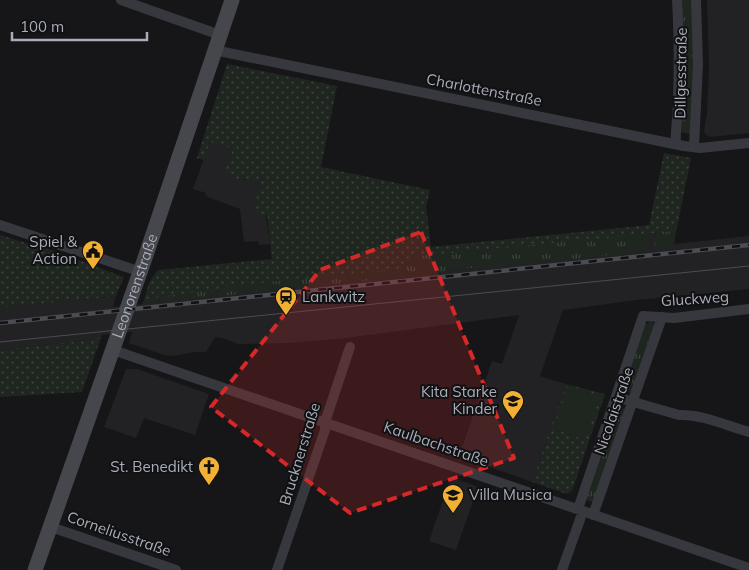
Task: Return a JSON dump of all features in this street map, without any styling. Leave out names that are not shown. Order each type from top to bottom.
[{"type":"main road","name":"Leonorenstraße","points":[[35,570],[141,272],[232,0]]},
{"type":"street","points":[[120,0],[220,34]]},
{"type":"street","name":"Dillgesstraße","points":[[676,144],[679,42],[677,0]]},
{"type":"street","name":"Dillgesstraße","points":[[694,147],[698,64],[696,0]]},
{"type":"street","name":"Charlottenstraße","points":[[214,50],[676,144],[700,148],[749,143]]},
{"type":"street","points":[[0,225],[141,272]]},
{"type":"street","name":"Gluckweg","points":[[643,316],[674,318],[749,309]]},
{"type":"street","name":"Nicolaistraße","points":[[562,570],[643,316]]},
{"type":"street","name":"Nicolaistraße","points":[[594,515],[662,317]]},
{"type":"street","name":"Brucknerstraße","points":[[277,570],[325,430],[324,422],[350,347]]},
{"type":"street","name":"Kaulbachstraße","points":[[113,350],[749,568]]},
{"type":"street","points":[[616,397],[679,415],[687,421],[749,432]]},
{"type":"street","points":[[716,426],[749,438]]},
{"type":"street","name":"Corneliusstraße","points":[[51,526],[176,570]]},
{"type":"highlighted area","points":[[421,232],[514,458],[350,513],[211,407],[320,270]]},
{"type":"shaded area","points":[[707,0],[749,0],[749,133],[710,137],[704,131],[707,113],[709,68]]},
{"type":"shaded area","points":[[210,142],[233,149],[242,181],[243,178],[261,184],[270,244],[259,245],[258,241],[244,242],[240,209],[205,196],[206,193],[193,189]]},
{"type":"shaded area","points":[[676,231],[674,244],[749,236],[749,289],[637,300],[563,310],[540,376],[566,384],[532,482],[459,456],[492,361],[502,364],[519,315],[346,338],[288,343],[238,344],[215,337],[206,352],[173,356],[164,355],[129,343],[132,332],[102,335],[96,339],[0,350],[0,308],[116,296],[113,307],[143,304],[153,298],[209,290],[214,292],[411,257]]},
{"type":"shaded area","points":[[126,369],[137,369],[209,394],[195,435],[144,418],[136,438],[104,427]]},
{"type":"shaded area","name":"Villa Musica","points":[[451,477],[478,487],[456,550],[429,541]]},
{"type":"green space","points":[[681,0],[692,0],[694,43],[691,134],[680,132]]},
{"type":"green space","points":[[227,64],[337,86],[321,167],[430,190],[426,206],[431,247],[649,225],[664,153],[691,158],[676,231],[411,257],[408,268],[242,285],[220,288],[217,292],[209,290],[153,298],[143,304],[149,283],[158,270],[272,259],[267,215],[257,215],[255,202],[261,184],[243,178],[242,181],[224,175],[233,149],[210,142],[204,160],[197,158]]},
{"type":"green space","points":[[680,156],[691,158],[673,246],[653,251],[671,166]]},
{"type":"green space","points":[[649,233],[646,251],[600,256],[599,254],[593,255],[593,257],[514,265],[514,263],[507,264],[507,266],[454,269],[448,270],[448,272],[420,275],[420,273],[413,273],[413,276],[333,284],[332,282],[326,282],[326,285],[252,292],[251,290],[245,291],[245,293],[221,296],[217,292],[220,288],[370,254]]},
{"type":"green space","points":[[0,235],[43,247],[124,277],[116,296],[0,308]]},
{"type":"green space","points":[[158,270],[211,292],[208,297],[164,302],[164,299],[143,304],[149,283]]},
{"type":"green space","points":[[649,322],[656,326],[631,393],[623,390],[644,326]]},
{"type":"green space","points":[[102,335],[82,392],[0,397],[0,350],[96,339]]},
{"type":"green space","points":[[566,384],[605,394],[572,491],[567,494],[532,482]]},
{"type":"green space","points":[[568,385],[600,396],[585,440],[554,429]]},
{"type":"green space","points":[[617,407],[626,409],[594,503],[586,500]]},
{"type":"tram line","points":[[0,342],[749,266]]},
{"type":"railway","points":[[0,323],[749,245]]},
{"type":"place","name":"Spiel & Action","points":[[93,270]]},
{"type":"place","name":"Lankwitz","points":[[286,316]]},
{"type":"place","name":"Kita Starke Kinder","points":[[513,420]]},
{"type":"place","name":"St. Benedikt","points":[[209,486]]},
{"type":"place","name":"Villa Musica","points":[[453,514]]}]
